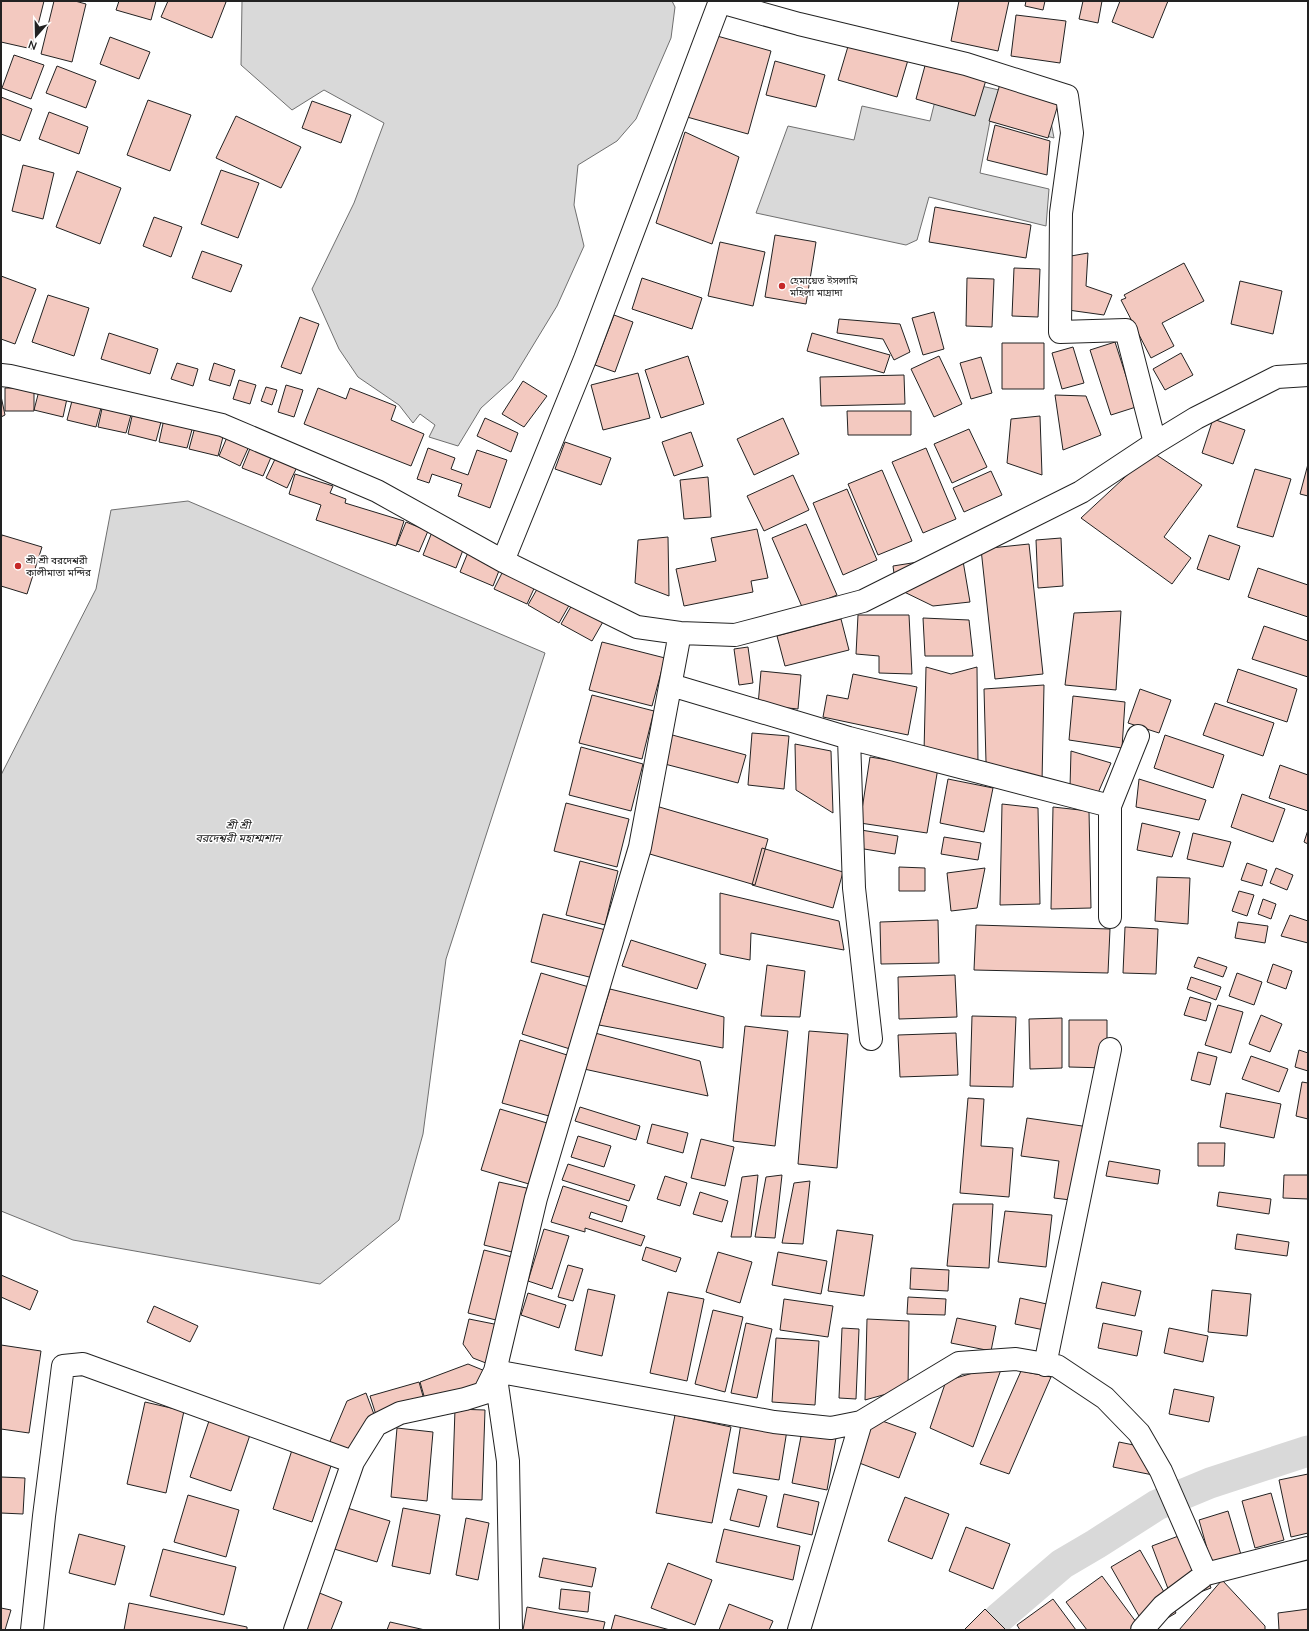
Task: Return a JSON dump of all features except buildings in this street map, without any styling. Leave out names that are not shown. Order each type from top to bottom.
[{"type":"street","points":[[503,561],[584,359],[720,1],[799,24],[966,64],[1067,96],[1072,133],[1061,213],[1060,332],[1126,330],[1154,443]]},
{"type":"street","points":[[1,375],[222,425],[377,491],[503,561],[637,627],[680,633],[735,634],[863,601],[1081,492],[1154,443],[1196,418],[1277,378],[1308,375]]},
{"type":"street","points":[[295,1630],[353,1462],[376,1425],[400,1413],[465,1399],[484,1393],[494,1371],[536,1198],[640,847],[680,633]]},
{"type":"street","points":[[670,685],[849,738],[1110,806]]},
{"type":"street","points":[[1110,917],[1110,806],[1138,736]]},
{"type":"street","points":[[849,738],[854,888],[871,1039]]},
{"type":"street","points":[[1045,1364],[1110,1049]]},
{"type":"street","points":[[494,1371],[774,1422],[831,1428],[860,1422],[959,1363],[1016,1359],[1057,1366],[1105,1398],[1139,1432],[1161,1471],[1206,1574]]},
{"type":"street","points":[[32,1630],[44,1516],[63,1366],[83,1364],[353,1462]]},
{"type":"street","points":[[494,1371],[508,1461],[511,1630]]},
{"type":"street","points":[[799,1630],[860,1422]]},
{"type":"street","points":[[1142,1630],[1163,1606],[1206,1574],[1308,1548]]},
{"type":"water","points":[[242,1],[672,1],[675,7],[671,38],[636,119],[617,141],[578,165],[574,205],[584,246],[557,306],[512,380],[481,408],[458,446],[429,437],[435,425],[420,414],[413,423],[399,405],[358,377],[339,349],[312,289],[354,203],[384,123],[324,90],[292,110],[241,65]]},
{"type":"water","points":[[941,77],[1017,94],[1048,106],[1054,138],[990,121],[980,173],[1049,189],[1046,226],[929,197],[917,240],[906,245],[756,213],[788,126],[854,140],[862,106],[930,121]]},
{"type":"water","name":"শ্রী শ্রী বরদেশ্বরী মহাশ্মশান","points":[[188,501],[545,653],[446,959],[423,1134],[399,1220],[320,1284],[73,1240],[1,1211],[1,775],[96,589],[111,510]]},
{"type":"waterway","points":[[989,1630],[999,1618],[1062,1564],[1157,1505],[1210,1483],[1308,1451]]},
{"type":"place","name":"হেমায়েত ইসলামি মহিলা মাদ্রাদা","points":[[782,286]]},
{"type":"place","name":"শ্রী শ্রী বরদেশ্বরী কালীমাতা মন্দির","points":[[18,566]]}]
